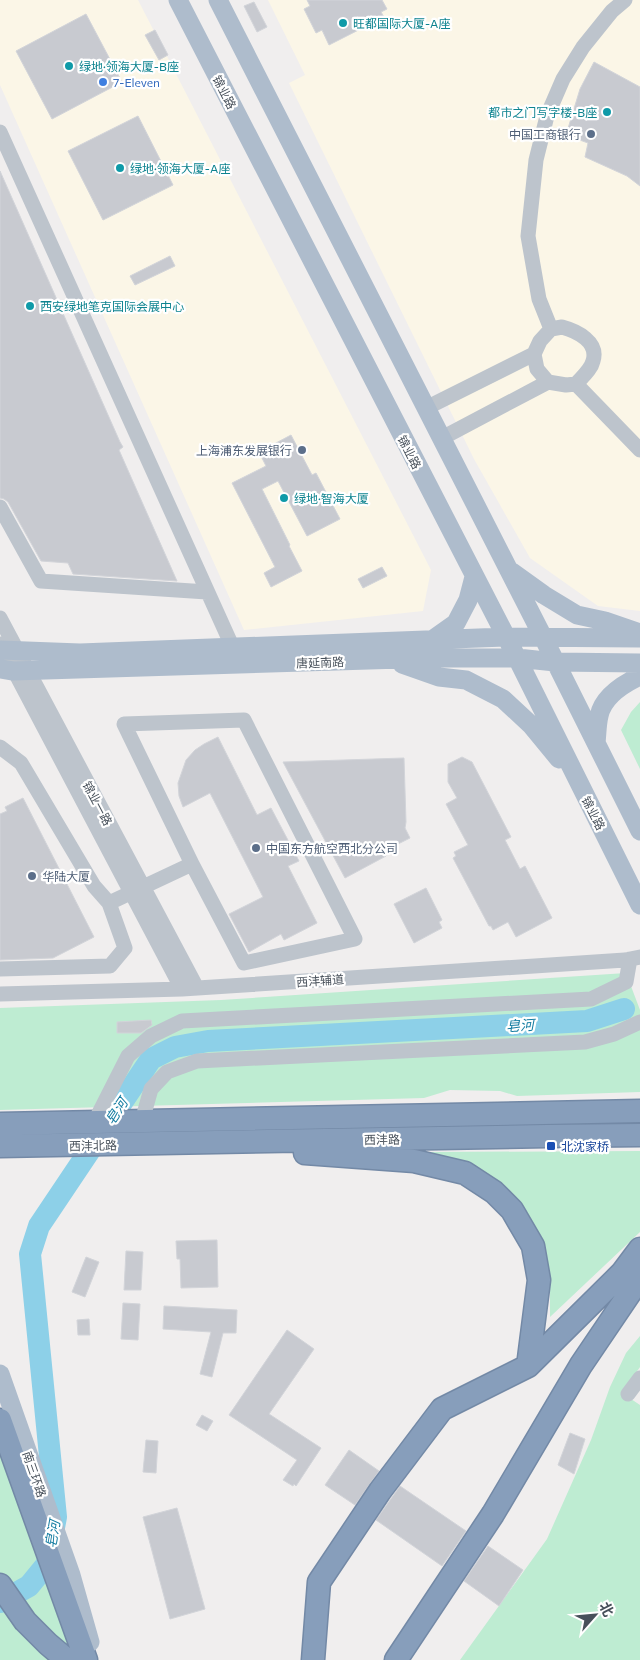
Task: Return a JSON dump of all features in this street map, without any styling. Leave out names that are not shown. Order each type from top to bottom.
[{"type":"highway","name":"西沣路","points":[[142,1121],[640,1111]]},
{"type":"highway","name":"西沣北路","points":[[95,1122],[142,1121]]},
{"type":"highway","points":[[0,1124],[95,1122]]},
{"type":"highway","name":"西沣路","points":[[124,1144],[640,1135]]},
{"type":"highway","points":[[154,1143],[414,1161],[465,1173],[494,1192],[512,1210],[533,1246],[539,1280],[528,1366]]},
{"type":"highway","name":"西沣北路","points":[[0,1146],[124,1144]]},
{"type":"highway","points":[[313,1660],[319,1582],[380,1491],[442,1409],[528,1366],[622,1273],[640,1249]]},
{"type":"highway","points":[[396,1660],[493,1514],[581,1365],[640,1278]]},
{"type":"highway","points":[[581,1365],[640,1303]]},
{"type":"highway","name":"南三环路","points":[[4,1410],[86,1660]]},
{"type":"highway","points":[[0,1585],[25,1621],[48,1644],[68,1660]]},
{"type":"main road","name":"锦业路","points":[[178,0],[517,658],[640,905]]},
{"type":"main road","points":[[218,0],[640,831]]},
{"type":"main road","points":[[508,570],[577,615],[605,621],[640,634]]},
{"type":"main road","points":[[432,640],[456,623],[468,600],[474,577]]},
{"type":"main road","name":"唐延南路","points":[[9,658],[80,653],[505,636],[640,638]]},
{"type":"main road","name":"唐延南路","points":[[9,658],[392,660],[517,658],[555,662],[640,663]]},
{"type":"main road","points":[[392,660],[439,677],[466,680],[503,699],[531,725],[581,786]]},
{"type":"main road","points":[[596,743],[599,714],[611,694],[640,676]]},
{"type":"main road","points":[[557,740],[586,725]]},
{"type":"main road","name":"南三环路","points":[[0,1374],[4,1410],[70,1575],[95,1660]]},
{"type":"street","points":[[551,329],[539,298],[528,236],[536,160],[547,116],[563,79],[583,47],[612,11],[625,0]]},
{"type":"street","points":[[0,132],[233,648]]},
{"type":"street","points":[[442,438],[548,382],[566,385],[576,384],[593,363],[594,352],[587,340],[576,330],[562,327],[551,329],[540,341],[534,354],[537,369],[548,382]]},
{"type":"street","points":[[426,408],[534,354]]},
{"type":"street","points":[[576,384],[640,450]]},
{"type":"street","points":[[0,507],[41,581],[207,592]]},
{"type":"street","name":"锦业一路","points":[[0,618],[9,658],[190,989]]},
{"type":"street","points":[[244,720],[355,939],[244,963],[192,864],[124,724],[244,720]]},
{"type":"street","points":[[0,746],[21,763],[94,886],[108,903],[124,948],[110,966],[0,969]]},
{"type":"street","points":[[108,903],[192,864]]},
{"type":"street","points":[[95,1122],[128,1056],[151,1036],[182,1021],[591,998],[626,982],[635,958]]},
{"type":"street","name":"西沣辅道","points":[[0,994],[190,989],[635,958]]},
{"type":"street","points":[[142,1121],[151,1089],[168,1072],[197,1061],[585,1042],[614,1034],[640,1022]]},
{"type":"street","points":[[628,1394],[640,1378]]},
{"type":"shaded area","points":[[0,0],[138,0],[431,570],[423,611],[244,630],[0,85]]},
{"type":"shaded area","points":[[268,0],[640,0],[640,611],[598,606],[530,558],[474,459],[289,83],[305,75]]},
{"type":"green space","points":[[640,702],[640,769],[621,730],[631,712]]},
{"type":"green space","points":[[626,973],[640,1010],[640,1092],[517,1096],[500,1091],[450,1090],[424,1098],[0,1110],[0,1008],[221,1000]]},
{"type":"green space","points":[[640,1151],[640,1232],[550,1317],[550,1273],[540,1239],[516,1198],[479,1170],[429,1152]]},
{"type":"green space","points":[[640,1336],[640,1367],[622,1393],[640,1405],[640,1660],[460,1660],[547,1539],[591,1440],[610,1387],[626,1353]]},
{"type":"green space","points":[[0,1447],[77,1660],[0,1660]]},
{"type":"building","name":"旺都国际大厦-A座","points":[[307,0],[382,0],[387,9],[381,12],[384,17],[329,45],[322,30],[316,33],[304,9],[310,6]]},
{"type":"building","points":[[254,2],[267,27],[257,32],[244,6]]},
{"type":"building","name":"绿地·领海大厦-B座","points":[[86,14],[122,82],[52,119],[16,51]]},
{"type":"building","points":[[155,30],[168,55],[159,60],[145,35]]},
{"type":"building","name":"都市之门写字楼-B座","points":[[594,62],[640,87],[640,186],[627,176],[585,157],[588,143],[566,135],[580,89]]},
{"type":"building","name":"绿地·领海大厦-A座","points":[[138,116],[173,185],[103,220],[68,151]]},
{"type":"building","name":"西安绿地笔克国际会展中心","points":[[0,171],[123,447],[119,450],[177,581],[73,574],[68,563],[41,561],[8,502],[0,498]]},
{"type":"building","points":[[170,256],[175,266],[135,285],[130,276]]},
{"type":"building","name":"绿地·智海大厦","points":[[291,435],[312,475],[316,473],[340,519],[307,536],[278,481],[262,489],[302,571],[271,587],[264,573],[275,567],[232,483],[266,466],[259,452]]},
{"type":"building","points":[[382,567],[387,576],[363,588],[358,579]]},
{"type":"building","name":"中国东方航空西北分公司","points":[[218,737],[257,815],[271,808],[299,861],[288,866],[317,923],[284,940],[281,934],[249,952],[229,914],[263,897],[210,793],[183,807],[179,796],[178,783],[186,760],[195,750]]},
{"type":"building","points":[[462,757],[472,762],[511,837],[505,840],[520,869],[525,866],[552,918],[516,937],[508,922],[493,930],[489,926],[453,858],[456,856],[454,852],[468,845],[446,804],[457,798],[448,782],[448,764]]},
{"type":"building","points":[[404,758],[405,828],[410,838],[384,851],[386,856],[345,878],[283,762]]},
{"type":"building","name":"华陆大厦","points":[[23,798],[94,937],[53,958],[0,960],[0,814],[7,811],[5,807]]},
{"type":"building","points":[[426,888],[442,920],[439,922],[442,928],[414,943],[394,904]]},
{"type":"building","points":[[151,1020],[152,1025],[141,1033],[117,1033],[117,1022]]},
{"type":"building","points":[[217,1240],[218,1287],[181,1288],[180,1259],[177,1259],[176,1241]]},
{"type":"building","points":[[126,1251],[143,1252],[141,1290],[124,1290]]},
{"type":"building","points":[[86,1257],[99,1262],[85,1297],[72,1292]]},
{"type":"building","points":[[123,1303],[140,1304],[138,1340],[121,1339]]},
{"type":"building","points":[[164,1306],[237,1310],[236,1333],[223,1333],[212,1377],[200,1374],[211,1332],[163,1329]]},
{"type":"building","points":[[89,1319],[90,1335],[78,1335],[77,1320]]},
{"type":"building","points":[[287,1330],[314,1349],[269,1414],[321,1448],[296,1486],[283,1480],[297,1460],[229,1415]]},
{"type":"building","points":[[202,1415],[213,1421],[207,1431],[196,1425]]},
{"type":"building","points":[[570,1433],[585,1439],[574,1474],[558,1465]]},
{"type":"building","points":[[146,1440],[158,1441],[156,1473],[143,1472]]},
{"type":"building","points":[[349,1450],[379,1471],[355,1505],[325,1485]]},
{"type":"building","points":[[400,1486],[466,1531],[442,1566],[376,1520]]},
{"type":"building","points":[[177,1508],[205,1609],[170,1619],[143,1517]]},
{"type":"building","points":[[488,1546],[523,1570],[499,1606],[464,1581]]},
{"type":"waterway","name":"皂河","points":[[0,1602],[29,1586],[47,1564],[56,1517],[30,1254],[39,1226],[151,1059],[175,1047],[208,1041],[587,1021],[624,1009]]},
{"type":"place","name":"旺都国际大厦-A座","points":[[343,23]]},
{"type":"place","name":"绿地·领海大厦-B座","points":[[69,66]]},
{"type":"place","name":"7-Eleven","points":[[103,82]]},
{"type":"place","name":"都市之门写字楼-B座","points":[[607,112]]},
{"type":"place","name":"中国工商银行","points":[[591,134]]},
{"type":"place","name":"绿地·领海大厦-A座","points":[[120,168]]},
{"type":"place","name":"西安绿地笔克国际会展中心","points":[[30,306]]},
{"type":"place","name":"上海浦东发展银行","points":[[302,450]]},
{"type":"place","name":"绿地·智海大厦","points":[[284,498]]},
{"type":"place","name":"中国东方航空西北分公司","points":[[256,848]]},
{"type":"place","name":"华陆大厦","points":[[32,876]]},
{"type":"place","name":"北沈家桥","points":[[551,1146]]}]
